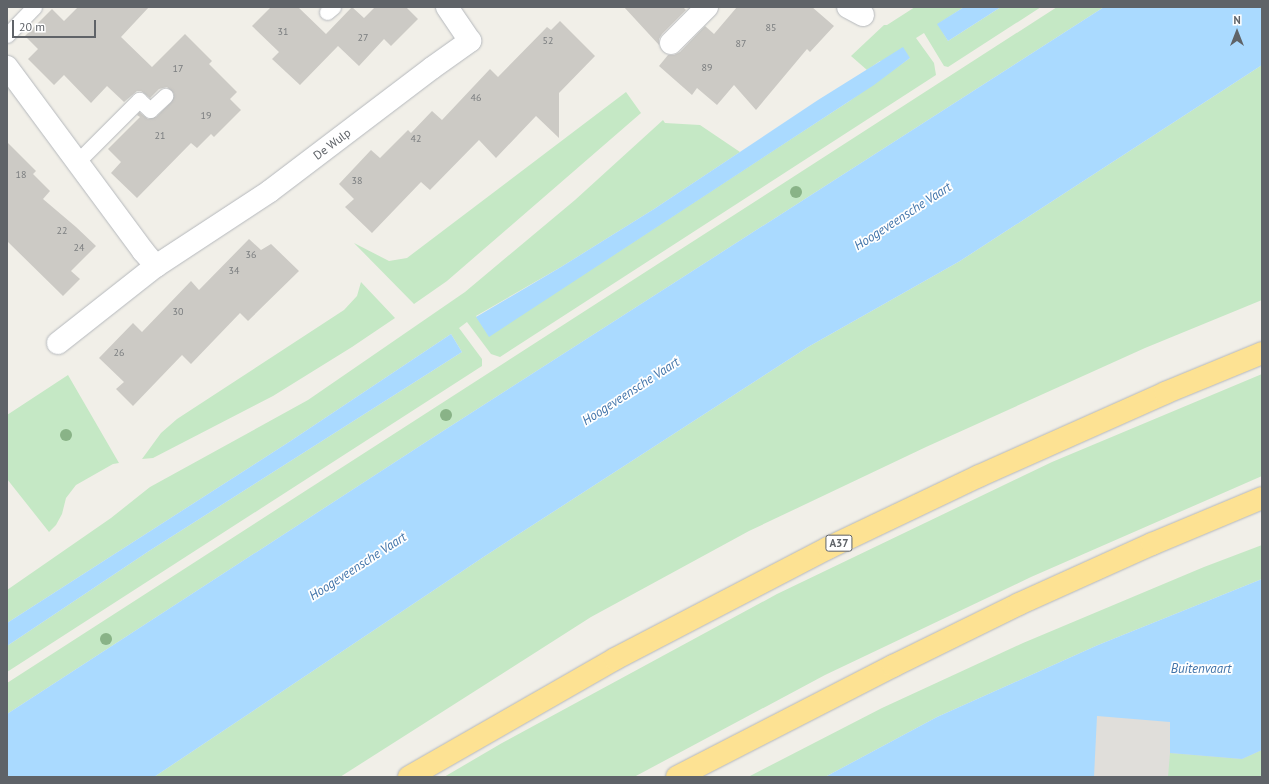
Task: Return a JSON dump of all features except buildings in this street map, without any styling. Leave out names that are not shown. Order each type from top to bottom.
[{"type":"highway","name":"A37","points":[[408,777],[615,659],[828,548],[987,473],[1164,393],[1262,353]]},
{"type":"highway","points":[[677,777],[893,666],[1019,604],[1152,544],[1262,498]]},
{"type":"street","name":"De Wulp","points":[[58,343],[156,266],[270,191],[470,41],[447,7]]},
{"type":"street","points":[[671,43],[707,7]]},
{"type":"street","points":[[7,67],[143,251],[156,266]]},
{"type":"lane","points":[[7,35],[34,7]]},
{"type":"lane","points":[[77,162],[139,100],[150,110],[165,96]]},
{"type":"shaded area","name":"Buitenvaart","points":[[1262,618],[1262,777],[950,777]]},
{"type":"green space","points":[[915,7],[964,7],[938,24],[948,41],[1001,7],[1041,7],[948,67],[944,66],[924,33],[916,38],[934,63],[936,75],[500,357],[491,354],[467,322],[459,328],[482,359],[482,366],[7,672],[7,646],[149,551],[462,352],[451,334],[289,442],[7,623],[7,590],[111,518],[150,487],[308,400],[465,292],[575,200],[663,120],[665,123],[700,125],[740,152],[654,209],[561,267],[476,316],[489,336],[848,102],[910,58],[880,61],[867,70],[851,56],[884,25],[887,25]]},
{"type":"green space","points":[[1057,7],[1104,7],[429,440],[7,714],[7,683]]},
{"type":"green space","points":[[1262,65],[1262,300],[1145,348],[926,447],[749,531],[591,617],[340,777],[154,777],[485,556],[808,347],[960,261]]},
{"type":"green space","points":[[626,92],[641,113],[447,281],[414,304],[354,243],[389,261],[407,258]]},
{"type":"green space","points":[[361,282],[395,318],[352,347],[273,396],[153,458],[142,459],[161,433],[177,419],[344,310],[357,296]]},
{"type":"green space","points":[[1262,374],[1262,476],[1031,577],[825,675],[634,777],[444,777],[502,743],[777,594],[1052,462]]},
{"type":"green space","points":[[68,375],[119,463],[113,464],[76,485],[66,498],[62,514],[56,525],[49,532],[7,479],[7,415]]},
{"type":"green space","points":[[1262,545],[1262,579],[1098,645],[937,717],[825,777],[748,777],[882,708],[1023,643],[1204,567]]},
{"type":"green space","points":[[1262,750],[1262,777],[1168,777],[1170,753],[1242,759]]},
{"type":"water","points":[[964,7],[1001,7],[948,41],[937,24]]},
{"type":"water","name":"Hoogeveensche Vaart","points":[[1104,7],[1262,7],[1262,65],[960,261],[808,347],[485,556],[154,777],[7,777],[7,714],[429,440]]},
{"type":"water","points":[[903,47],[910,58],[874,85],[489,337],[476,317],[561,267],[654,209],[818,100]]},
{"type":"water","points":[[451,334],[462,352],[149,551],[7,646],[7,623],[289,442]]},
{"type":"water","name":"Buitenvaart","points":[[1262,579],[1262,750],[1242,759],[1170,753],[1170,722],[1097,716],[1094,777],[825,777],[937,717],[1098,645]]}]
